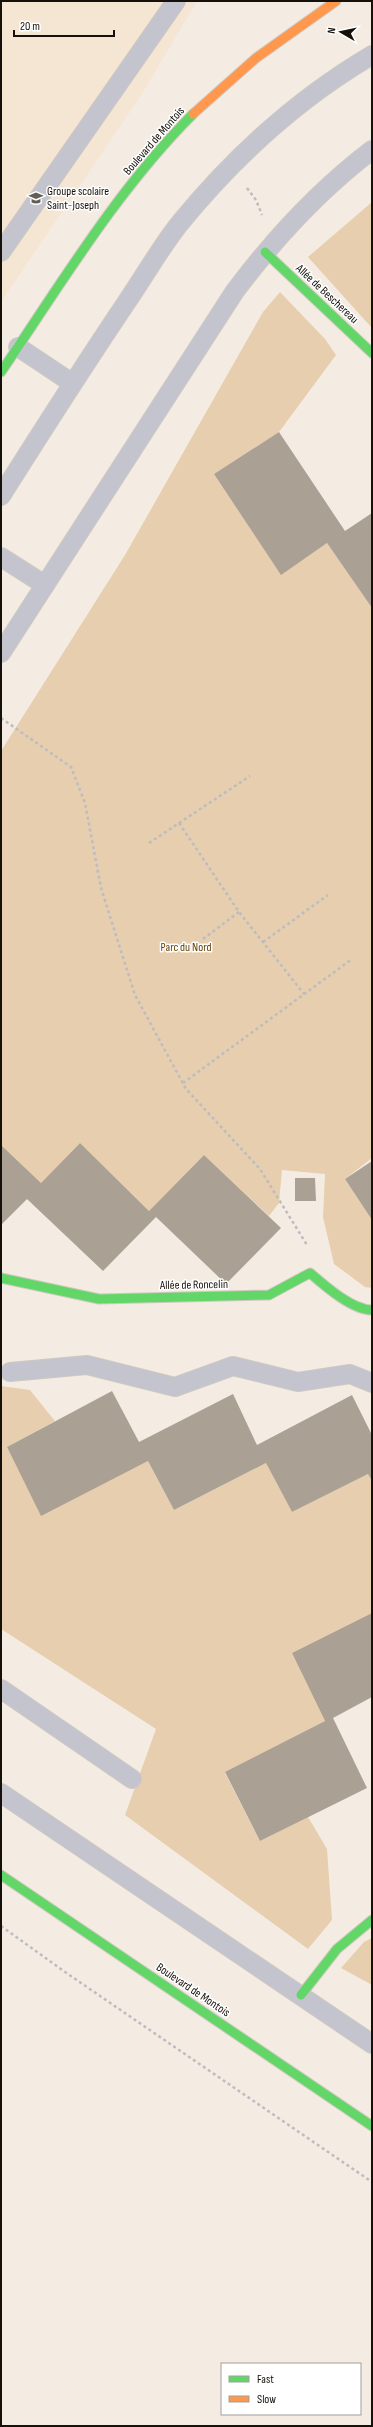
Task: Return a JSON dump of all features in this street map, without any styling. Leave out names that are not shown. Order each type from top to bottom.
[{"type":"street","name":"Boulevard de Montois","points":[[1,372],[102,225],[183,124],[249,65],[336,1]]},
{"type":"street","name":"Allée de Beschereau","points":[[265,252],[372,353]]},
{"type":"street","name":"Allée de Roncelin","points":[[1,1278],[99,1299],[269,1295],[310,1273]]},
{"type":"street","points":[[310,1273],[335,1294],[366,1310],[372,1310]]},
{"type":"street","name":"Boulevard de Montois","points":[[1,1875],[372,2126]]},
{"type":"street","points":[[301,1995],[337,1948],[372,1920]]},
{"type":"lane","points":[[1,252],[176,1]]},
{"type":"lane","points":[[1,496],[72,383],[179,224],[229,169],[291,111],[334,77],[372,55]]},
{"type":"lane","points":[[1,653],[235,292],[265,252],[302,210],[340,174],[372,150]]},
{"type":"lane","points":[[18,347],[72,383]]},
{"type":"lane","points":[[1,557],[45,585]]},
{"type":"lane","points":[[10,1372],[87,1366],[175,1387],[233,1366],[298,1382],[350,1374],[372,1383]]},
{"type":"lane","points":[[1,1689],[132,1779]]},
{"type":"lane","points":[[1,1793],[372,2044]]},
{"type":"path","points":[[241,182],[256,200],[263,219]]},
{"type":"path","points":[[1,718],[71,767],[85,803],[101,888],[135,995],[186,1089],[260,1169],[306,1242],[310,1273]]},
{"type":"path","points":[[150,844],[250,776]]},
{"type":"path","points":[[179,823],[238,912],[304,994]]},
{"type":"path","points":[[263,942],[328,894]]},
{"type":"path","points":[[203,939],[238,912]]},
{"type":"path","points":[[183,1083],[352,960]]},
{"type":"path","points":[[1,1926],[72,1977],[372,2182]]},
{"type":"shaded area","name":"Groupe scolaire Saint-Joseph","points":[[1,1],[197,1],[142,94],[1,302]]},
{"type":"green space","points":[[372,202],[372,328],[308,257]]},
{"type":"green space","name":"Parc du Nord","points":[[280,292],[325,339],[336,355],[279,432],[214,474],[281,574],[327,543],[372,608],[372,1158],[345,1179],[372,1220],[372,1288],[365,1287],[334,1264],[323,1217],[325,1174],[282,1170],[279,1203],[269,1216],[204,1155],[149,1211],[80,1143],[41,1183],[1,1145],[1,751],[125,555],[263,312]]},
{"type":"green space","points":[[1,1386],[30,1390],[55,1421],[7,1447],[41,1515],[148,1461],[174,1510],[266,1463],[292,1512],[368,1474],[372,1481],[372,1613],[292,1653],[325,1721],[225,1773],[260,1841],[308,1817],[327,1849],[332,1920],[308,1949],[125,1815],[156,1729],[1,1629]]},
{"type":"green space","points":[[372,1938],[372,1985],[341,1968],[364,1942]]},
{"type":"building","points":[[279,432],[345,531],[372,513],[372,608],[327,543],[281,575],[214,474]]},
{"type":"building","points":[[80,1143],[149,1211],[204,1155],[281,1228],[226,1284],[156,1217],[103,1271],[27,1199],[1,1225],[1,1145],[41,1183]]},
{"type":"building","points":[[372,1161],[372,1220],[345,1179]]},
{"type":"building","points":[[295,1178],[315,1178],[316,1201],[295,1201]]},
{"type":"building","points":[[112,1391],[139,1442],[233,1394],[257,1445],[352,1395],[372,1435],[372,1481],[368,1474],[292,1512],[266,1463],[174,1510],[148,1461],[41,1516],[7,1447]]},
{"type":"building","points":[[372,1613],[372,1697],[333,1718],[367,1788],[260,1841],[225,1772],[325,1721],[292,1653]]},
{"type":"traffic: fast","points":[[1,372],[91,238],[139,174],[165,143],[193,114]]},
{"type":"traffic: fast","points":[[265,252],[372,353]]},
{"type":"traffic: fast","points":[[1,1278],[99,1299],[269,1295],[310,1273],[348,1302],[364,1309],[372,1310]]},
{"type":"traffic: fast","points":[[1,1875],[372,2126]]},
{"type":"traffic: fast","points":[[301,1995],[337,1949],[372,1920]]},
{"type":"traffic: slow","points":[[193,114],[256,58],[336,1]]},
{"type":"place","name":"Groupe scolaire Saint-Joseph","points":[[36,198]]}]
